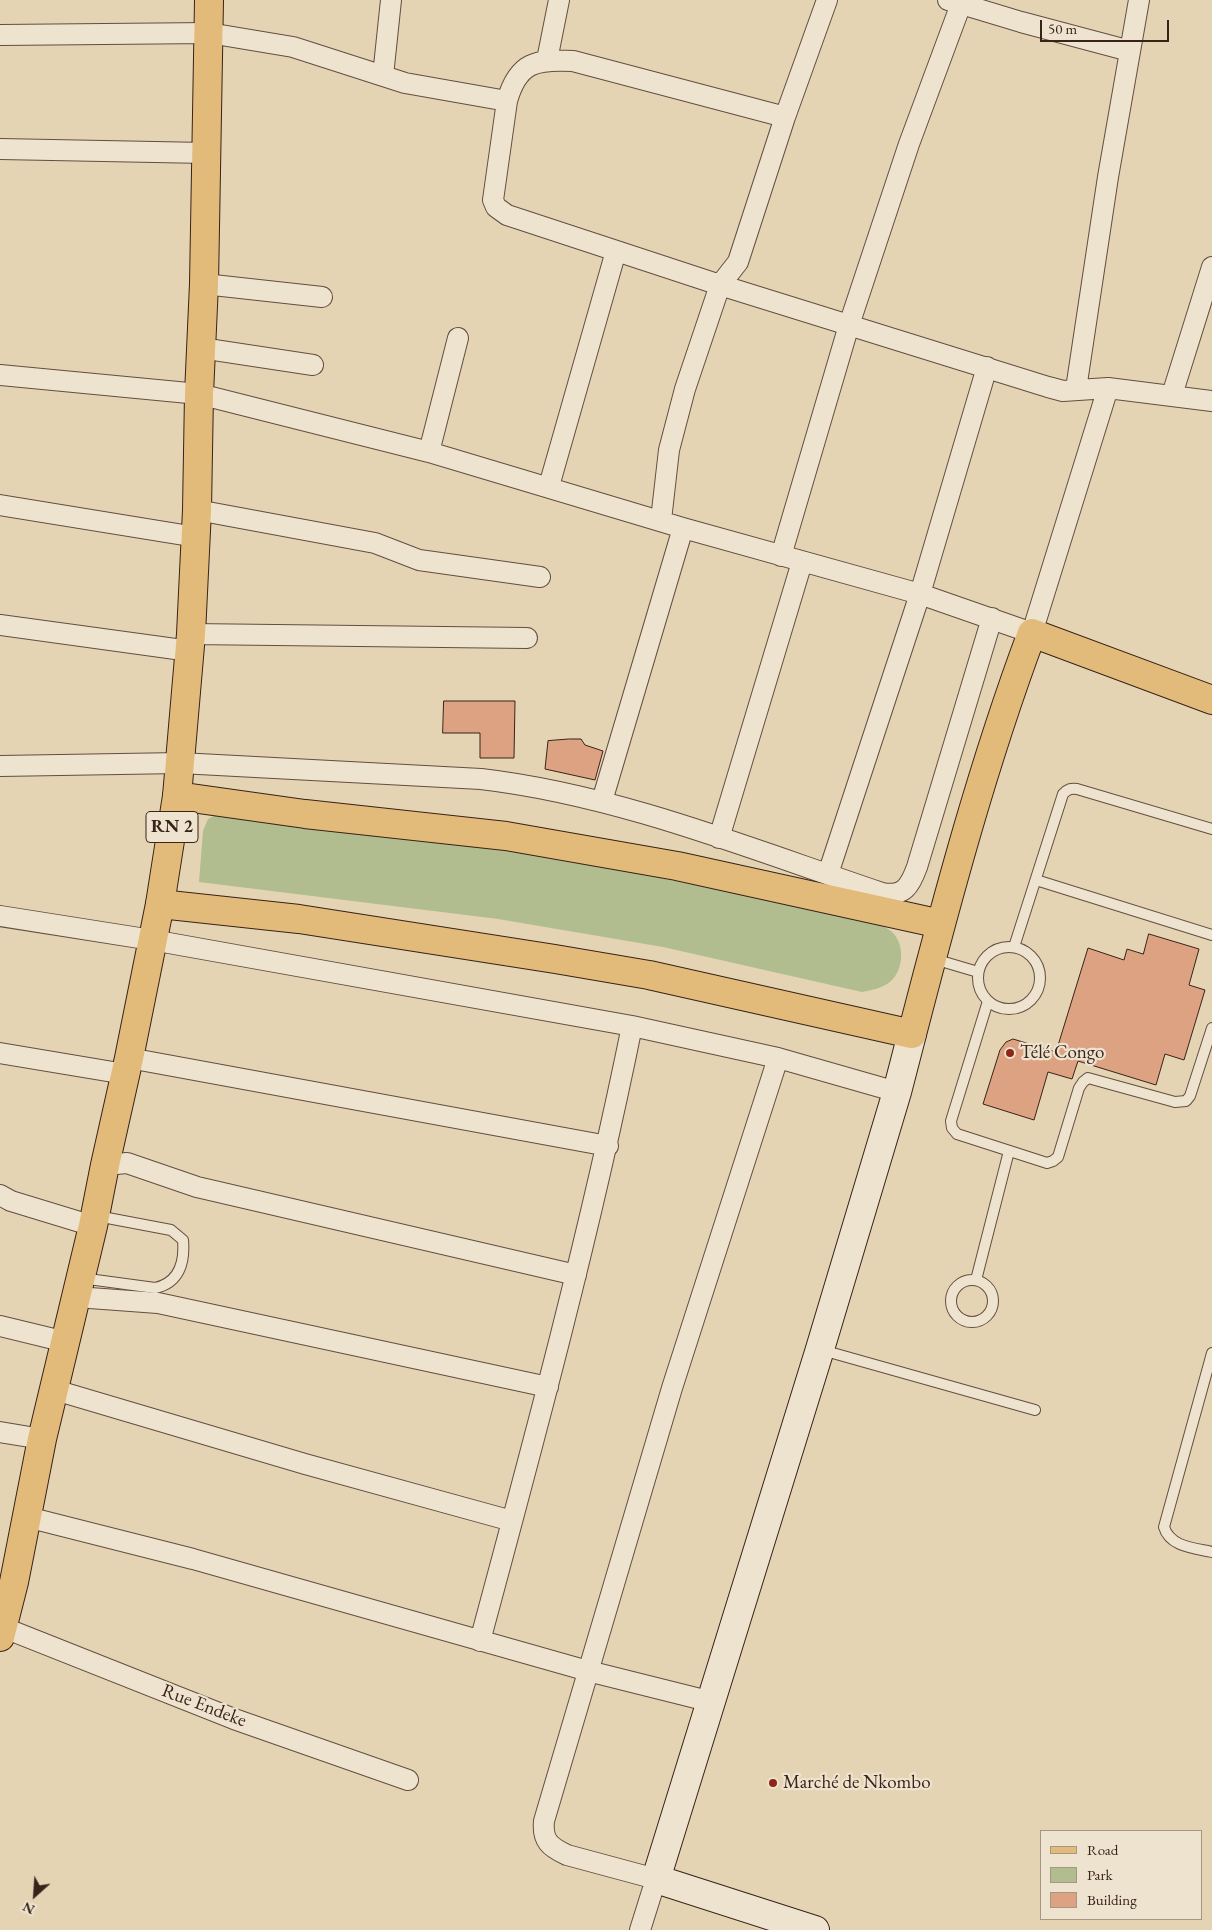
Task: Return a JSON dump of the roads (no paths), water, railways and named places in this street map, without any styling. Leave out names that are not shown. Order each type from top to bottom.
[{"type":"main road","name":"RN 2","points":[[1,1632],[7,1581],[27,1516],[42,1440],[94,1221],[127,1066],[160,904],[177,796],[191,642],[196,537],[199,394],[204,284],[209,0]]},
{"type":"main road","points":[[160,904],[299,919],[564,960],[649,975],[912,1034],[941,924],[994,740],[1032,633],[1212,700]]},
{"type":"main road","points":[[177,796],[305,814],[506,836],[677,866],[941,924]]},
{"type":"street","points":[[384,76],[391,0]]},
{"type":"street","points":[[547,60],[559,0]]},
{"type":"street","points":[[661,520],[669,450],[685,389],[720,285],[738,262],[785,117],[827,0]]},
{"type":"street","points":[[1076,389],[1108,177],[1139,0]]},
{"type":"street","points":[[780,556],[849,325],[955,2],[1130,51]]},
{"type":"street","points":[[0,36],[209,33],[293,47],[405,83],[507,101]]},
{"type":"street","points":[[785,117],[573,61],[547,60],[522,71],[511,88],[507,101],[493,200],[496,207],[507,215],[720,285],[1048,387],[1063,390],[1108,388],[1212,401]]},
{"type":"street","points":[[0,149],[206,153]]},
{"type":"street","points":[[548,486],[616,251]]},
{"type":"street","points":[[1172,395],[1212,268]]},
{"type":"street","points":[[204,284],[322,297]]},
{"type":"street","points":[[429,452],[458,338]]},
{"type":"street","points":[[201,348],[313,365]]},
{"type":"street","points":[[828,874],[920,594],[987,368]]},
{"type":"street","points":[[0,374],[199,394],[429,452],[548,486],[683,528],[920,594],[1032,633],[1108,388]]},
{"type":"street","points":[[0,505],[196,537]]},
{"type":"street","points":[[197,510],[375,543],[419,560],[540,577]]},
{"type":"street","points":[[602,801],[683,528]]},
{"type":"street","points":[[719,838],[802,562]]},
{"type":"street","points":[[0,766],[180,764],[481,778],[517,783],[602,801],[890,894],[902,891],[913,879],[992,618]]},
{"type":"street","points":[[0,625],[191,642],[527,638]]},
{"type":"street","points":[[0,916],[152,940],[632,1026],[778,1058],[897,1092]]},
{"type":"street","points":[[480,1641],[548,1387],[608,1146],[632,1026]]},
{"type":"street","points":[[640,1930],[820,1349],[897,1092],[912,1034]]},
{"type":"street","points":[[0,1053],[127,1066],[608,1146]]},
{"type":"street","points":[[778,1058],[672,1388],[544,1821],[543,1832],[547,1843],[556,1850],[568,1855],[656,1879],[815,1930]]},
{"type":"street","points":[[105,1165],[127,1163],[197,1187],[576,1275]]},
{"type":"street","points":[[0,1195],[11,1201],[94,1221]]},
{"type":"street","points":[[78,1288],[158,1303],[548,1387]]},
{"type":"street","points":[[0,1326],[66,1342]]},
{"type":"street","points":[[55,1390],[305,1464],[512,1521]]},
{"type":"street","points":[[0,1432],[42,1440]]},
{"type":"street","points":[[27,1516],[202,1562],[588,1671],[712,1702]]},
{"type":"street","name":"Rue Endeke","points":[[1,1632],[234,1719],[408,1780]]},
{"type":"lane","points":[[1014,947],[1064,794],[1071,788],[1212,829]]},
{"type":"lane","points":[[1036,880],[1212,935]]},
{"type":"lane","points":[[1014,947],[1030,955],[1036,962],[1040,979],[1039,987],[1029,1002],[1013,1009],[995,1006],[988,1001],[979,988],[978,972],[981,963],[995,950],[1014,947]]},
{"type":"lane","points":[[932,958],[978,972]]},
{"type":"lane","points":[[988,1001],[951,1121],[952,1128],[957,1134],[1047,1162],[1054,1161],[1058,1157],[1079,1088],[1088,1078],[1175,1102],[1186,1101],[1207,1059],[1212,1028]]},
{"type":"lane","points":[[976,1280],[1010,1151]]},
{"type":"lane","points":[[78,1288],[155,1288],[166,1286],[177,1276],[184,1251],[183,1240],[171,1230],[94,1221]]},
{"type":"lane","points":[[976,1280],[986,1285],[990,1290],[992,1308],[984,1318],[974,1322],[957,1316],[951,1305],[954,1288],[964,1281],[976,1280]]},
{"type":"lane","points":[[820,1349],[1035,1410]]},
{"type":"lane","points":[[1212,1353],[1164,1527],[1166,1535],[1172,1541],[1212,1552]]},
{"type":"place","name":"Télé Congo","points":[[1010,1053]]},
{"type":"place","name":"Marché de Nkombo","points":[[773,1783]]}]
